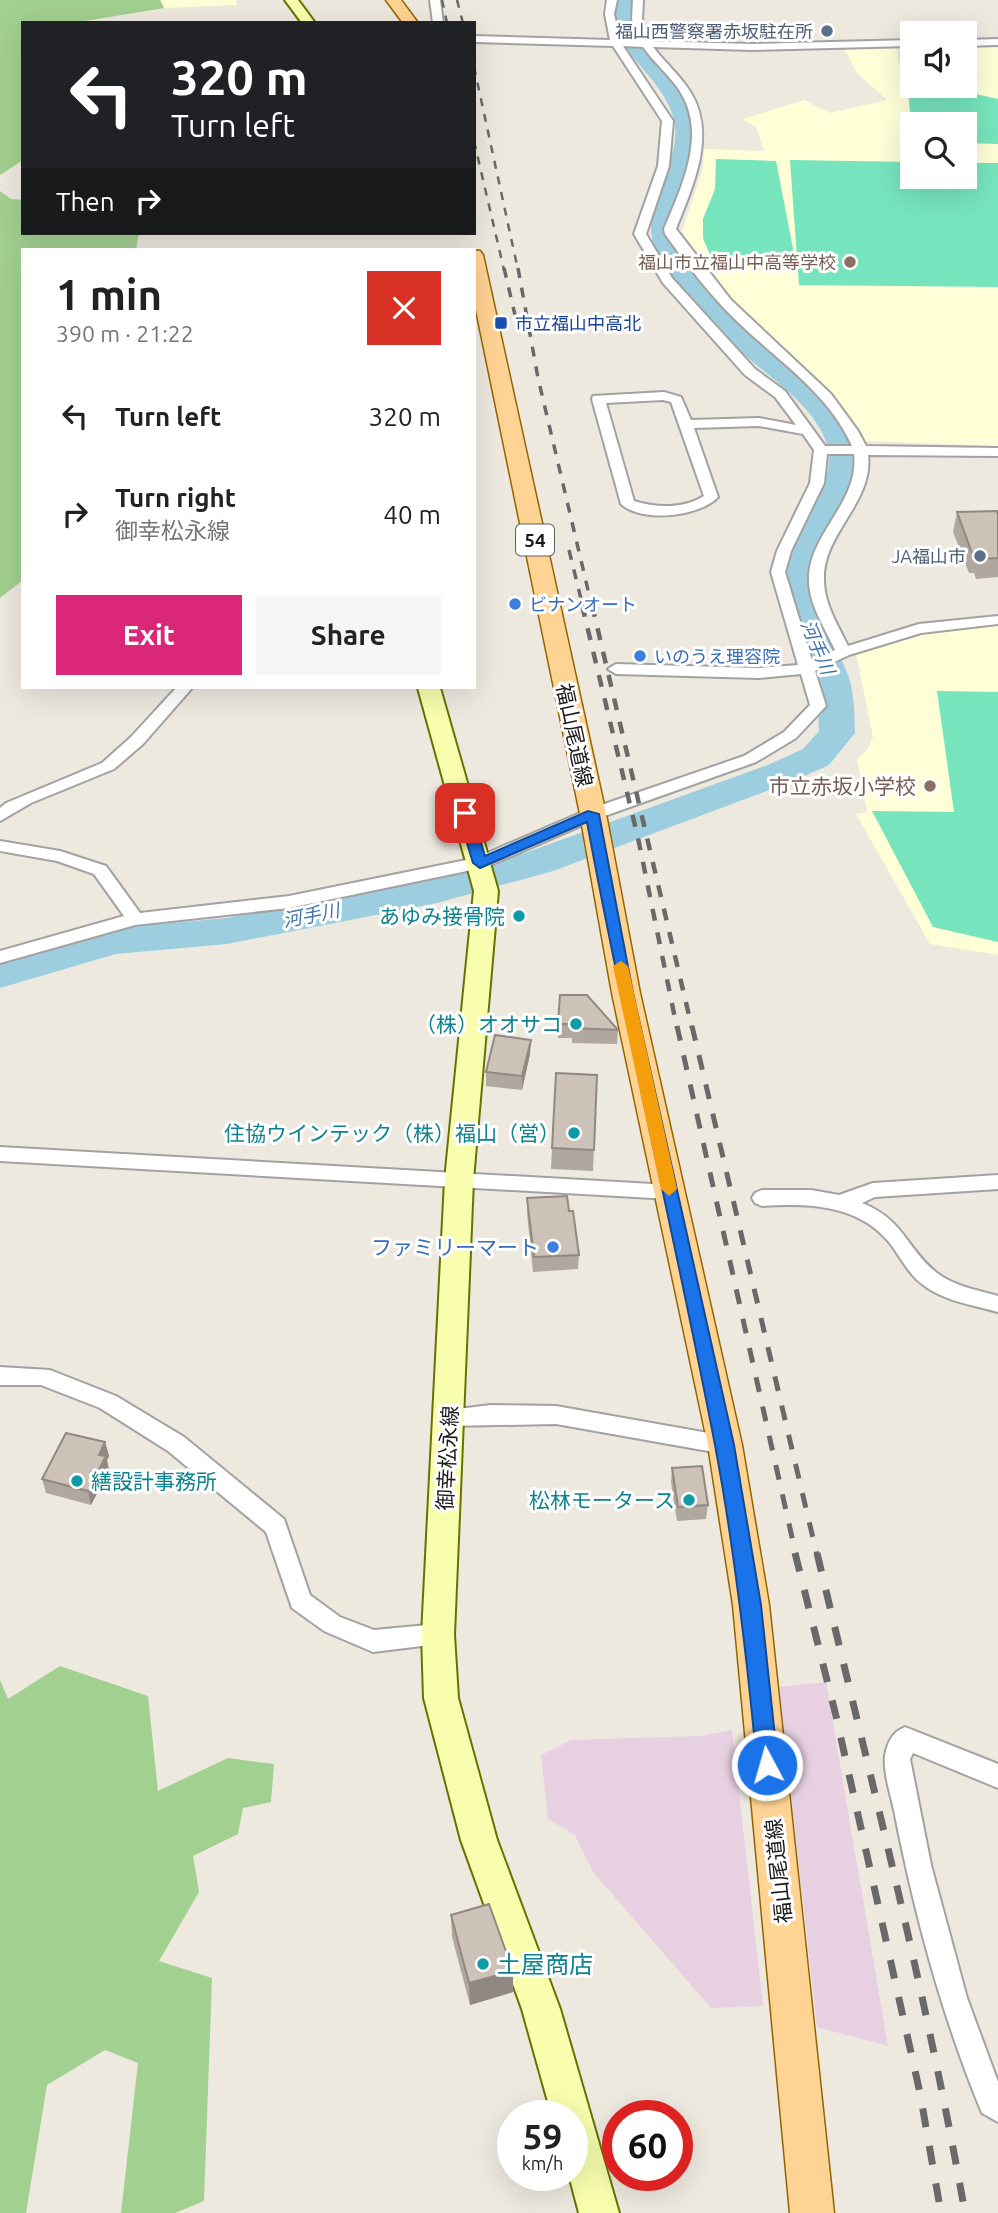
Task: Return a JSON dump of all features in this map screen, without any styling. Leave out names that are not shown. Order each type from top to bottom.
[{"type":"main road","points":[[291,0],[307,21]]},
{"type":"main road","points":[[393,0],[409,21]]},
{"type":"main road","name":"福山尾道線","points":[[476,273],[482,333],[596,830],[626,993],[724,1445],[751,1605],[812,2213]]},
{"type":"main road","name":"御幸松永線","points":[[429,689],[482,873],[459,1180],[438,1635],[441,1698],[479,1840],[541,2009],[599,2213]]},
{"type":"street","points":[[435,0],[438,21]]},
{"type":"street","points":[[612,0],[608,10],[617,43],[669,121],[666,164],[640,234],[667,280],[750,372],[780,394],[806,431],[823,449],[998,452]]},
{"type":"street","points":[[638,0],[637,25],[642,43],[681,86],[694,111],[696,149],[693,172],[670,229],[671,234],[709,284],[747,324],[806,374],[846,424],[862,462],[850,505],[819,560],[816,577],[818,596],[840,653]]},
{"type":"street","points":[[476,39],[752,47],[900,43]]},
{"type":"street","points":[[977,43],[998,43]]},
{"type":"street","points":[[664,396],[676,400],[686,424],[711,498],[701,506],[642,509],[628,503],[598,399],[664,396]]},
{"type":"street","points":[[686,424],[759,422],[806,431]]},
{"type":"street","points":[[0,957],[135,919],[289,902],[482,873],[596,830],[750,759],[790,736],[818,706],[810,668],[778,572],[784,551],[817,482],[823,449]]},
{"type":"street","points":[[616,669],[759,673],[810,668],[840,653],[919,629],[998,620]]},
{"type":"street","points":[[0,816],[14,803],[108,766],[133,744],[183,689]]},
{"type":"street","points":[[0,846],[60,856],[100,870],[135,919]]},
{"type":"street","points":[[0,1154],[670,1192]]},
{"type":"street","points":[[843,1202],[873,1190],[998,1182]]},
{"type":"street","points":[[762,1198],[797,1196],[843,1202],[886,1226],[921,1273],[937,1284],[998,1304]]},
{"type":"street","points":[[0,1376],[42,1376],[108,1402],[176,1444],[275,1526],[300,1601],[332,1624],[373,1641],[438,1635]]},
{"type":"street","points":[[449,1417],[491,1414],[556,1415],[724,1445]]},
{"type":"street","points":[[998,1776],[915,1742],[905,1739],[900,1746],[897,1759],[918,1865],[946,1971],[992,2103],[998,2108]]},
{"type":"shaded area","points":[[160,0],[236,0],[237,5],[164,8]]},
{"type":"shaded area","name":"福山市立福山中高等学校","points":[[998,44],[998,446],[865,441],[829,389],[724,292],[682,232],[703,168],[704,149],[764,151],[756,127],[743,119],[804,100],[830,113],[887,100],[857,73],[844,48],[896,46],[900,98],[977,98],[977,45]]},
{"type":"shaded area","name":"市立赤坂小学校","points":[[967,626],[998,626],[998,955],[930,944],[856,814],[867,812],[857,759],[868,749],[873,737],[856,653],[916,635]]},
{"type":"shaded area","points":[[826,1682],[888,2046],[817,2027],[779,1687]]},
{"type":"shaded area","points":[[732,1730],[763,2006],[711,2008],[593,1872],[575,1835],[548,1819],[541,1755],[571,1740],[700,1736]]},
{"type":"green space","points":[[0,0],[160,0],[164,8],[85,21],[21,21],[21,161],[0,175]]},
{"type":"green space","points":[[977,94],[998,99],[998,144],[977,143],[977,112],[910,112],[909,98],[977,98]]},
{"type":"green space","points":[[716,159],[776,161],[797,269],[715,267],[703,238],[703,219],[715,189]]},
{"type":"green space","points":[[790,160],[900,162],[900,189],[977,189],[977,163],[998,163],[998,287],[799,285]]},
{"type":"green space","points":[[0,191],[11,199],[21,200],[21,235],[139,235],[136,248],[21,248],[21,582],[0,598]]},
{"type":"green space","points":[[937,691],[998,692],[998,942],[933,927],[872,811],[954,812]]},
{"type":"green space","points":[[60,1666],[148,1696],[158,1791],[228,1758],[274,1764],[271,1802],[243,1808],[238,1834],[193,1856],[199,1892],[159,1961],[212,1978],[204,2201],[175,2213],[121,2213],[138,2063],[105,2050],[47,2085],[26,2213],[0,2213],[0,1680],[8,1699]]},
{"type":"building","points":[[997,511],[998,558],[980,559],[978,553],[972,553],[957,512]]},
{"type":"building","points":[[560,995],[587,995],[618,1030],[573,1028],[573,1024],[558,1024]]},
{"type":"building","points":[[495,1035],[531,1040],[522,1076],[486,1072]]},
{"type":"building","name":"住協ウインテック（株）福山（営）","points":[[556,1073],[597,1075],[594,1150],[552,1148]]},
{"type":"building","name":"ファミリーマート","points":[[567,1196],[569,1211],[573,1211],[579,1255],[534,1257],[527,1198]]},
{"type":"building","name":"繕設計事務所","points":[[66,1433],[105,1442],[99,1455],[106,1456],[88,1491],[42,1479]]},
{"type":"building","points":[[702,1466],[708,1505],[678,1507],[672,1468]]},
{"type":"building","name":"土屋商店","points":[[489,1904],[513,1971],[469,1983],[451,1915]]},
{"type":"waterway","name":"河手川","points":[[0,974],[115,941],[227,931],[437,890],[539,862],[783,772],[816,757],[837,733],[834,686],[798,601],[795,571],[805,543],[839,484],[845,456],[839,437],[812,400],[722,320],[694,288],[670,253],[664,237],[664,220],[686,149],[688,132],[685,116],[672,87],[629,37],[619,14],[620,0]]},
{"type":"railway","points":[[442,0],[447,21]]},
{"type":"railway","points":[[457,0],[462,21]]},
{"type":"railway","points":[[476,76],[518,270]]},
{"type":"railway","points":[[476,150],[504,270]]},
{"type":"railway","points":[[504,268],[515,315]]},
{"type":"railway","points":[[518,268],[538,378],[592,607]]},
{"type":"railway","points":[[569,550],[583,607]]},
{"type":"railway","points":[[582,605],[638,838],[677,1028]]},
{"type":"railway","points":[[592,605],[692,1028]]},
{"type":"railway","points":[[677,1026],[796,1555]]},
{"type":"railway","points":[[692,1026],[817,1555]]},
{"type":"railway","points":[[795,1553],[836,1716],[920,2093],[941,2213]]},
{"type":"railway","points":[[817,1553],[915,1964],[965,2213]]},
{"type":"slow traffic","points":[[621,966],[669,1189]]},
{"type":"place","name":"福山西警察署赤坂駐在所","points":[[827,31]]},
{"type":"place","name":"福山市立福山中高等学校","points":[[850,262]]},
{"type":"place","name":"市立福山中高北","points":[[501,323]]},
{"type":"place","name":"JA福山市","points":[[980,556]]},
{"type":"place","name":"ビナンオート","points":[[515,604]]},
{"type":"place","name":"いのうえ理容院","points":[[640,656]]},
{"type":"place","name":"市立赤坂小学校","points":[[930,786]]},
{"type":"place","name":"あゆみ接骨院","points":[[519,916]]},
{"type":"place","name":"（株）オオサコ","points":[[576,1024]]},
{"type":"place","name":"住協ウインテック（株）福山（営）","points":[[574,1133]]},
{"type":"place","name":"ファミリーマート","points":[[553,1247]]},
{"type":"place","name":"繕設計事務所","points":[[77,1481]]},
{"type":"place","name":"松林モータース","points":[[689,1500]]},
{"type":"place","name":"土屋商店","points":[[483,1964]]},
{"type":"route","points":[[465,813],[480,863],[593,814],[626,993],[724,1445],[751,1605],[767,1765]]}]
